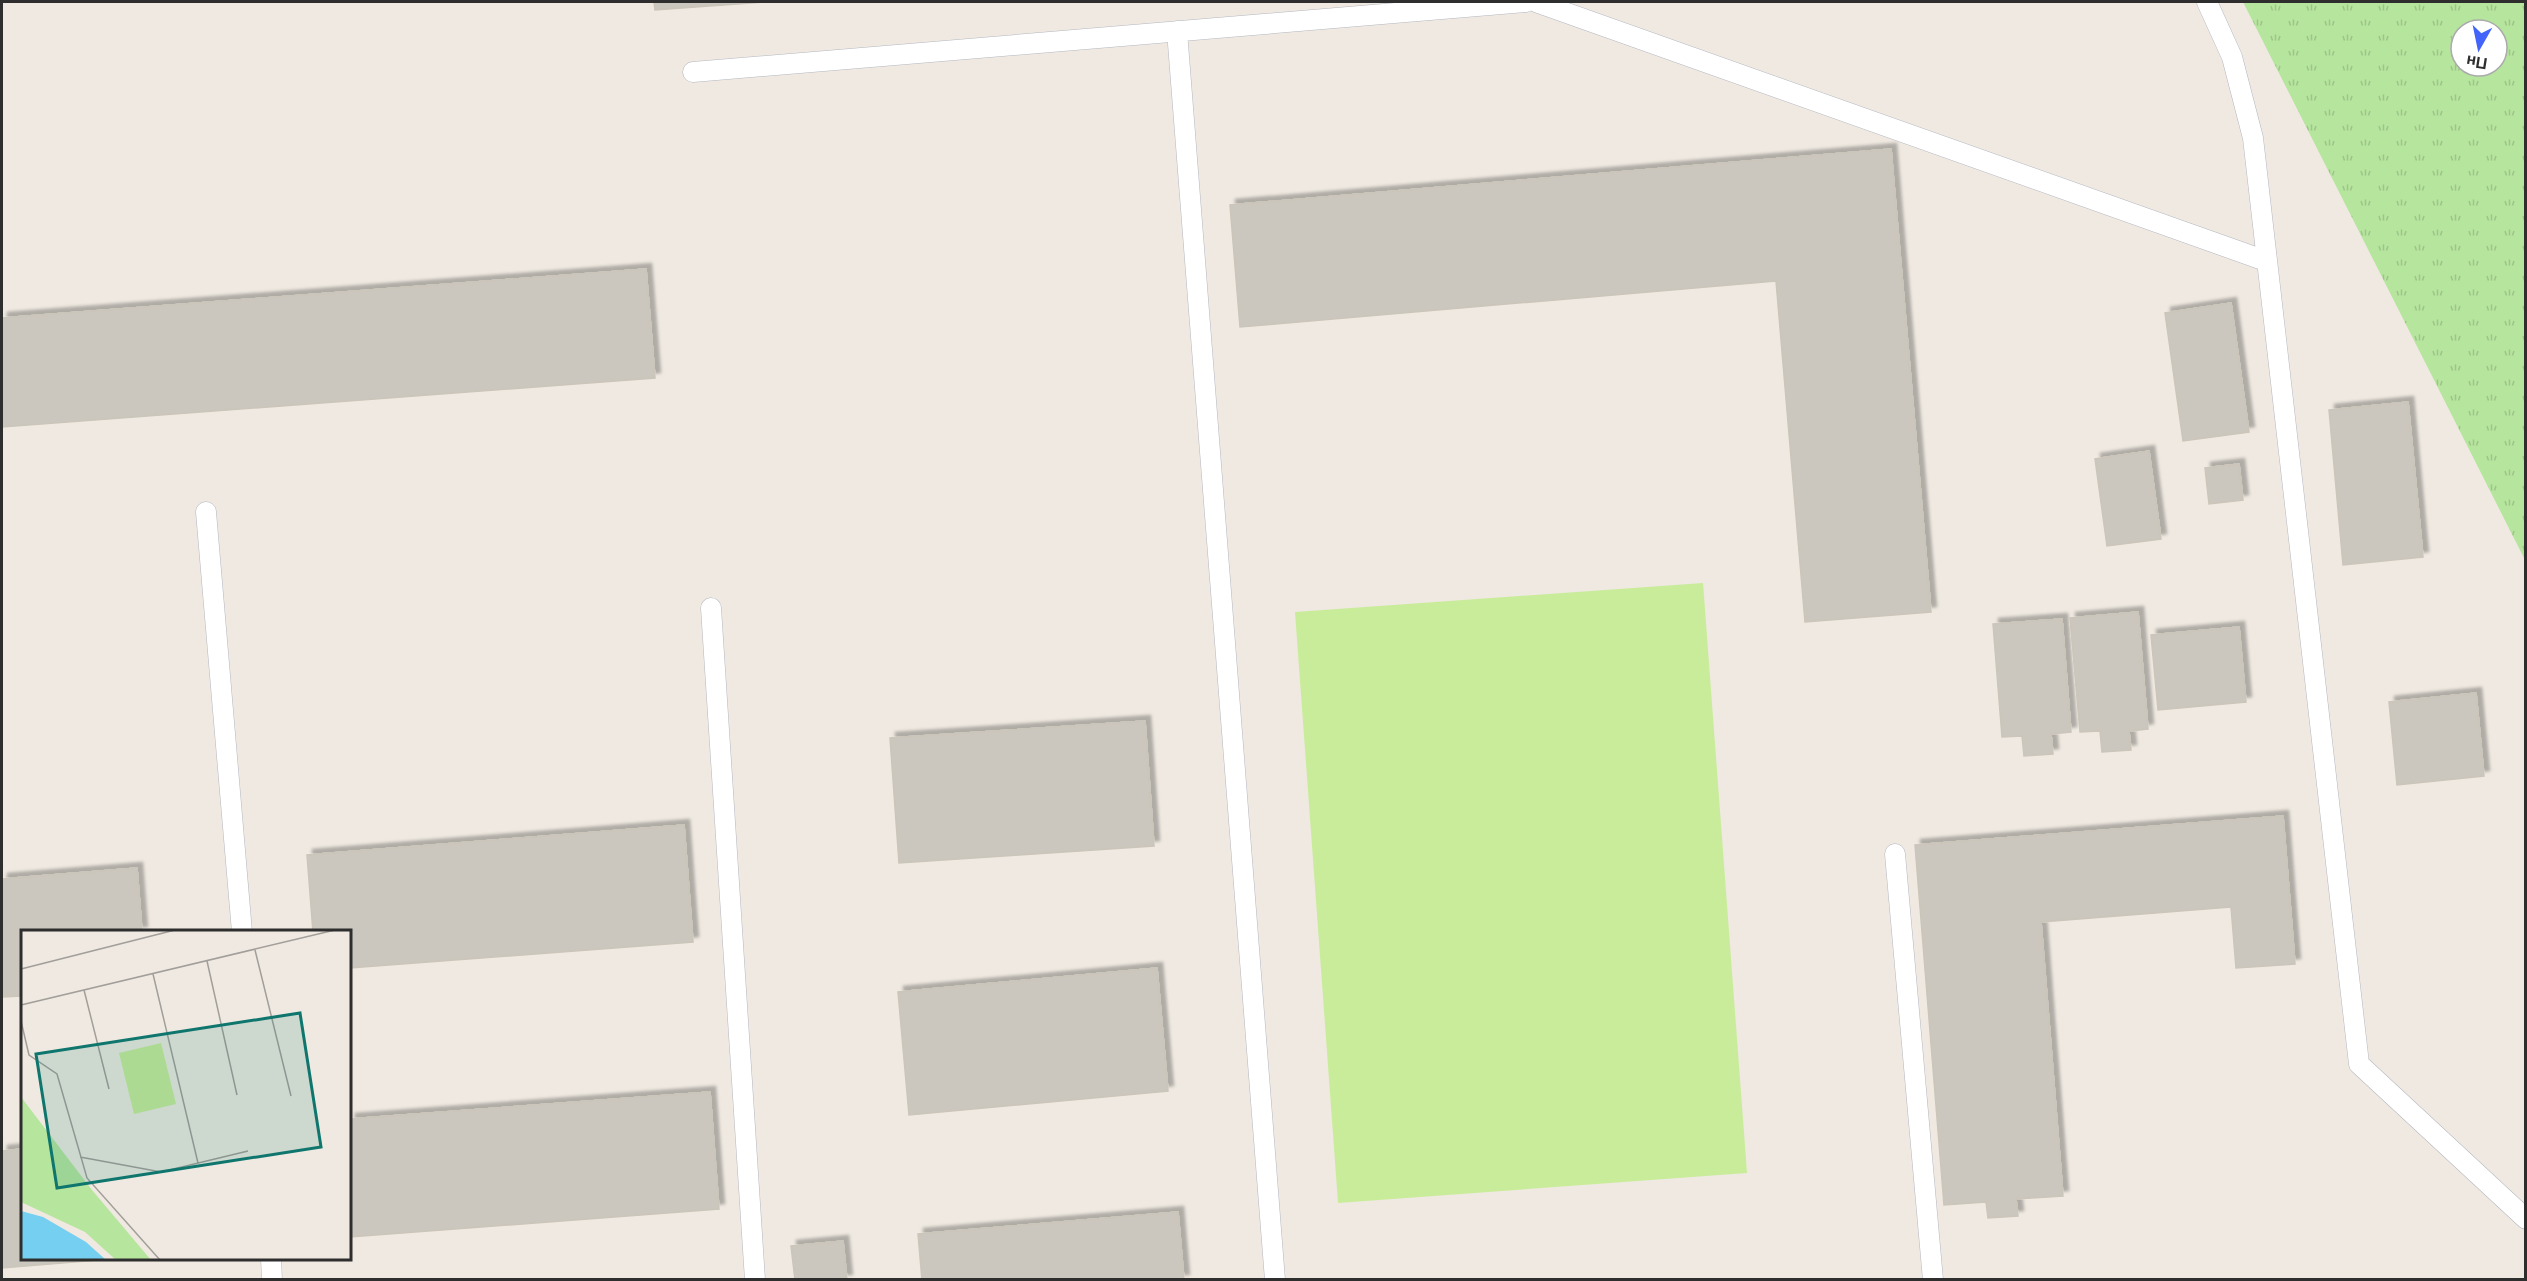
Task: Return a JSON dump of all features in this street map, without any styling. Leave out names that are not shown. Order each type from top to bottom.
[{"type":"lane","points":[[693,72],[1526,2]]},
{"type":"lane","points":[[1536,2],[2266,261]]},
{"type":"lane","points":[[2207,2],[2232,57],[2253,138],[2360,1064],[2526,1219]]},
{"type":"lane","points":[[1177,31],[1275,1280]]},
{"type":"lane","points":[[206,512],[242,930]]},
{"type":"lane","points":[[711,608],[755,1280]]},
{"type":"lane","points":[[1895,854],[1933,1280]]},
{"type":"lane","points":[[271,1260],[272,1280]]},
{"type":"green space","points":[[2243,2],[2525,2],[2525,560]]},
{"type":"green space","points":[[1703,583],[1747,1173],[1338,1203],[1295,612]]},
{"type":"building","points":[[654,2],[765,2],[655,10]]},
{"type":"building","points":[[1891,149],[1931,612],[1805,622],[1776,281],[1240,327],[1230,205]]},
{"type":"building","points":[[646,269],[655,378],[2,427],[2,318]]},
{"type":"building","points":[[2231,303],[2249,432],[2183,441],[2165,313]]},
{"type":"building","points":[[2408,402],[2423,557],[2343,565],[2329,410]]},
{"type":"building","points":[[2149,451],[2161,539],[2107,546],[2095,459]]},
{"type":"building","points":[[2239,464],[2243,500],[2209,504],[2205,468]]},
{"type":"building","points":[[2138,612],[2148,729],[2129,731],[2131,750],[2102,752],[2100,731],[2080,732],[2070,618]]},
{"type":"building","points":[[2062,619],[2071,732],[2051,734],[2053,754],[2024,756],[2022,736],[2002,737],[1993,624]]},
{"type":"building","points":[[2239,627],[2246,702],[2158,710],[2151,635]]},
{"type":"building","points":[[2476,693],[2484,776],[2397,785],[2389,702]]},
{"type":"building","points":[[1145,721],[1154,846],[899,863],[890,738]]},
{"type":"building","points":[[2283,816],[2295,964],[2236,968],[2231,907],[2041,922],[2063,1196],[2016,1199],[2018,1216],[1988,1218],[1986,1202],[1944,1205],[1915,845]]},
{"type":"building","points":[[684,825],[693,942],[351,968],[351,930],[313,930],[307,855]]},
{"type":"building","points":[[137,868],[142,930],[21,930],[21,996],[2,997],[2,879]]},
{"type":"building","points":[[1157,968],[1168,1091],[909,1115],[898,992]]},
{"type":"building","points":[[710,1092],[719,1209],[351,1237],[351,1119]]},
{"type":"building","points":[[21,1149],[21,1260],[99,1260],[2,1268],[2,1151]]},
{"type":"building","points":[[1178,1212],[1184,1280],[922,1280],[918,1234]]},
{"type":"building","points":[[843,1241],[847,1280],[795,1280],[791,1246]]}]
